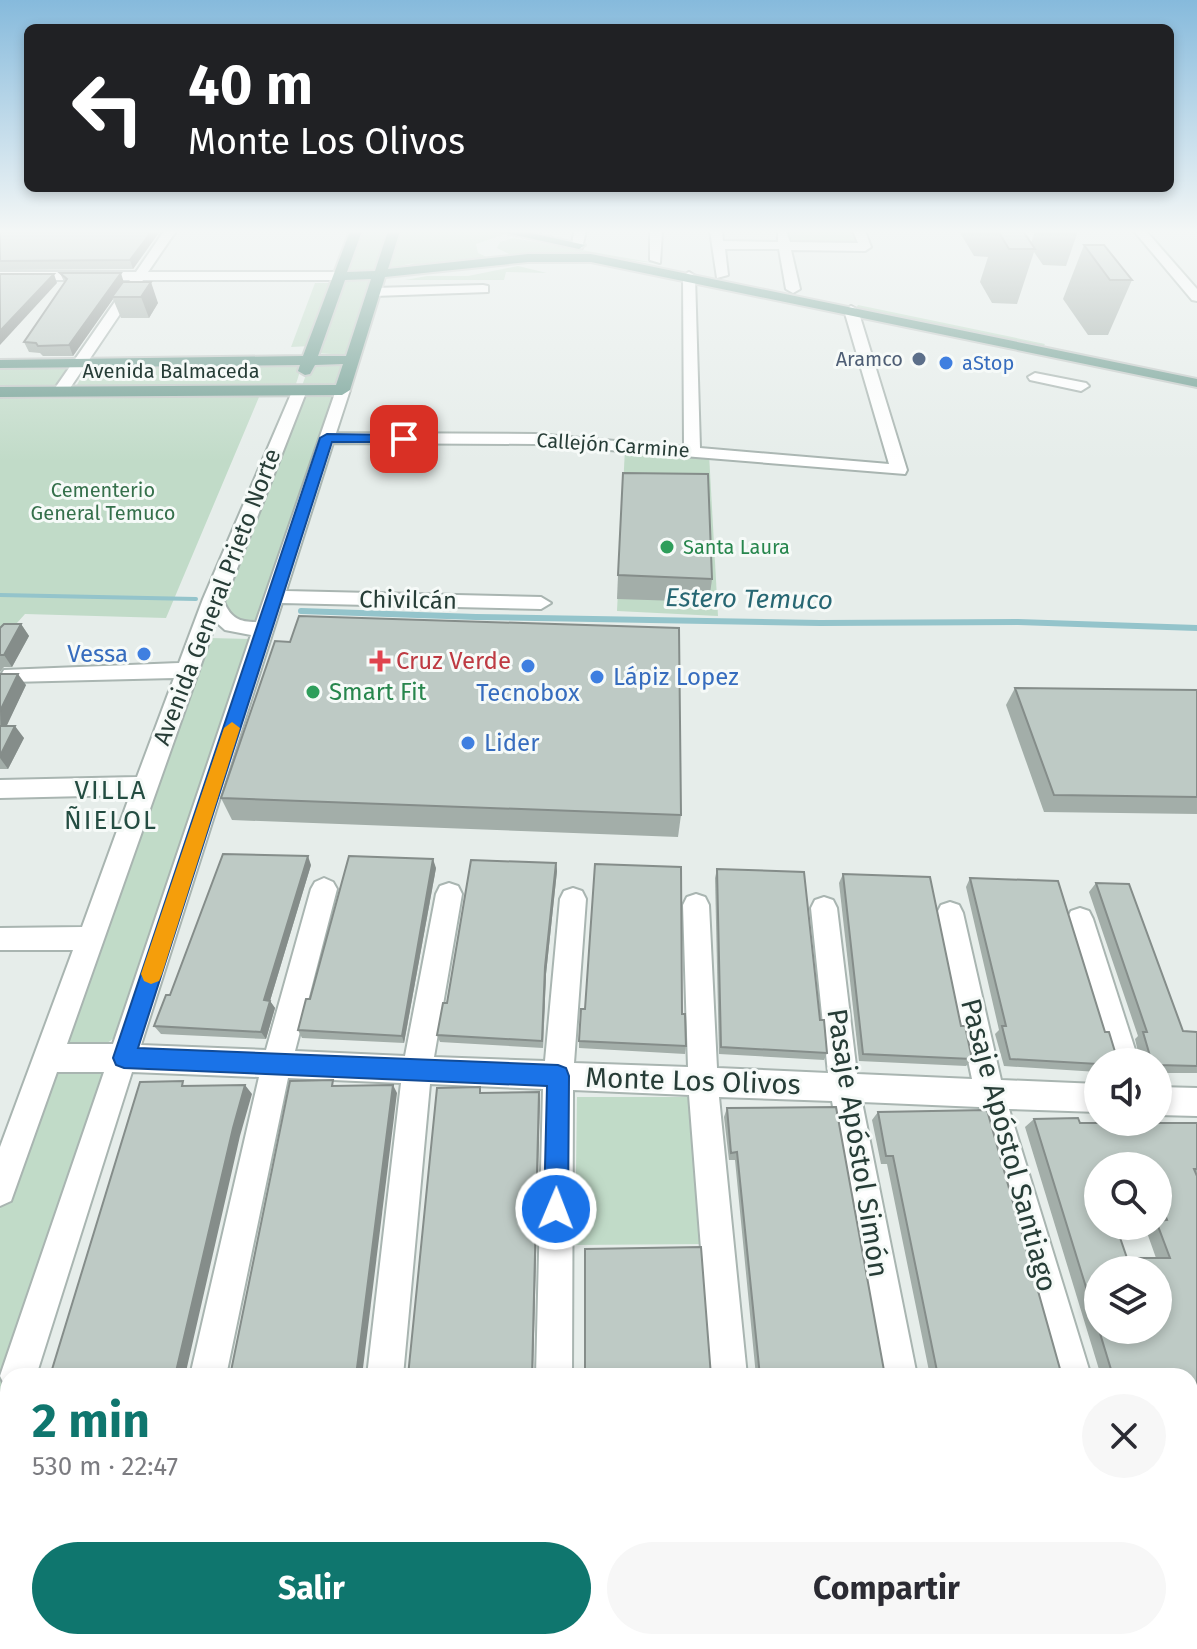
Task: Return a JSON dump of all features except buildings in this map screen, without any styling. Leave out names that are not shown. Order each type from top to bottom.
[{"type":"main road","name":"Avenida General Prieto Norte","points":[[299,390],[329,308]]},
{"type":"main road","name":"Avenida General Prieto Norte","points":[[342,390],[369,308]]},
{"type":"main road","points":[[841,308],[1197,383]]},
{"type":"main road","points":[[884,308],[1197,373]]},
{"type":"main road","name":"Avenida Balmaceda","points":[[0,364],[352,360]]},
{"type":"main road","name":"Avenida Balmaceda","points":[[0,392],[342,390]]},
{"type":"street","points":[[61,391],[117,308]]},
{"type":"street","points":[[690,308],[692,451]]},
{"type":"street","name":"Callejón Carmine","points":[[327,438],[535,439],[899,470],[851,310]]},
{"type":"street","points":[[1035,377],[1081,392],[1078,358]]},
{"type":"street","name":"Avenida General Prieto Norte","points":[[0,1190],[213,599],[299,390]]},
{"type":"street","name":"Avenida General Prieto Norte","points":[[21,1368],[342,390]]},
{"type":"street","name":"Chivilcán","points":[[275,597],[541,603]]},
{"type":"street","points":[[213,599],[221,618],[230,625],[264,629]]},
{"type":"street","points":[[11,675],[187,670]]},
{"type":"street","points":[[0,789],[144,786]]},
{"type":"street","points":[[210,1368],[277,1064],[324,889]]},
{"type":"street","points":[[386,1368],[417,1070],[449,894]]},
{"type":"street","points":[[554,1368],[558,1076],[573,899]]},
{"type":"street","points":[[696,905],[703,1082],[728,1368]]},
{"type":"street","name":"Pasaje Apóstol Simón","points":[[824,908],[844,1088],[897,1368]]},
{"type":"street","name":"Pasaje Apóstol Santiago","points":[[950,913],[990,1094],[1071,1368]]},
{"type":"street","points":[[1080,919],[1121,1048]]},
{"type":"street","points":[[0,939],[89,938]]},
{"type":"street","name":"Monte Los Olivos","points":[[47,1058],[124,1058],[1084,1097]]},
{"type":"street","points":[[1172,1101],[1197,1102]]},
{"type":"green space","points":[[306,308],[324,308],[310,346],[291,347]]},
{"type":"green space","points":[[331,308],[364,308],[349,355],[314,353]]},
{"type":"green space","points":[[856,308],[872,308],[1045,344],[1043,347]]},
{"type":"green space","points":[[310,363],[347,363],[338,386],[302,386]]},
{"type":"green space","points":[[0,364],[74,364],[56,391],[0,391]]},
{"type":"green space","points":[[302,365],[295,387],[75,388],[88,366]]},
{"type":"green space","points":[[335,396],[256,625],[238,623],[219,605],[298,397]]},
{"type":"green space","name":"Cementerio General Temuco","points":[[259,397],[166,618],[25,614],[0,642],[0,399]]},
{"type":"green space","name":"Santa Laura","points":[[625,448],[709,454],[718,616],[617,611]]},
{"type":"green space","points":[[210,638],[250,639],[118,1034],[95,1048],[68,1045],[62,1034]]},
{"type":"green space","points":[[52,1065],[115,1065],[13,1368],[0,1368],[0,1209],[26,1118]]},
{"type":"green space","points":[[577,1097],[696,1097],[706,1244],[575,1245]]},
{"type":"waterway","points":[[0,595],[196,599]]},
{"type":"waterway","name":"Estero Temuco","points":[[301,611],[476,617],[820,623],[1018,622],[1197,628]]},
{"type":"slow traffic","points":[[151,974],[232,728]]},
{"type":"place","name":"Aramco","points":[[919,359]]},
{"type":"place","name":"aStop","points":[[946,363]]},
{"type":"place","name":"Santa Laura","points":[[667,547]]},
{"type":"place","name":"Vessa","points":[[144,654]]},
{"type":"place","name":"Cruz Verde","points":[[380,661]]},
{"type":"place","name":"Tecnobox","points":[[528,666]]},
{"type":"place","name":"Lápiz Lopez","points":[[597,677]]},
{"type":"place","name":"Smart Fit","points":[[313,692]]},
{"type":"place","name":"Lider","points":[[468,743]]},
{"type":"district","name":"VILLA ÑIELOL","points":[[111,805]]},
{"type":"route","points":[[404,439],[327,438],[124,1058],[558,1076],[556,1209]]}]
